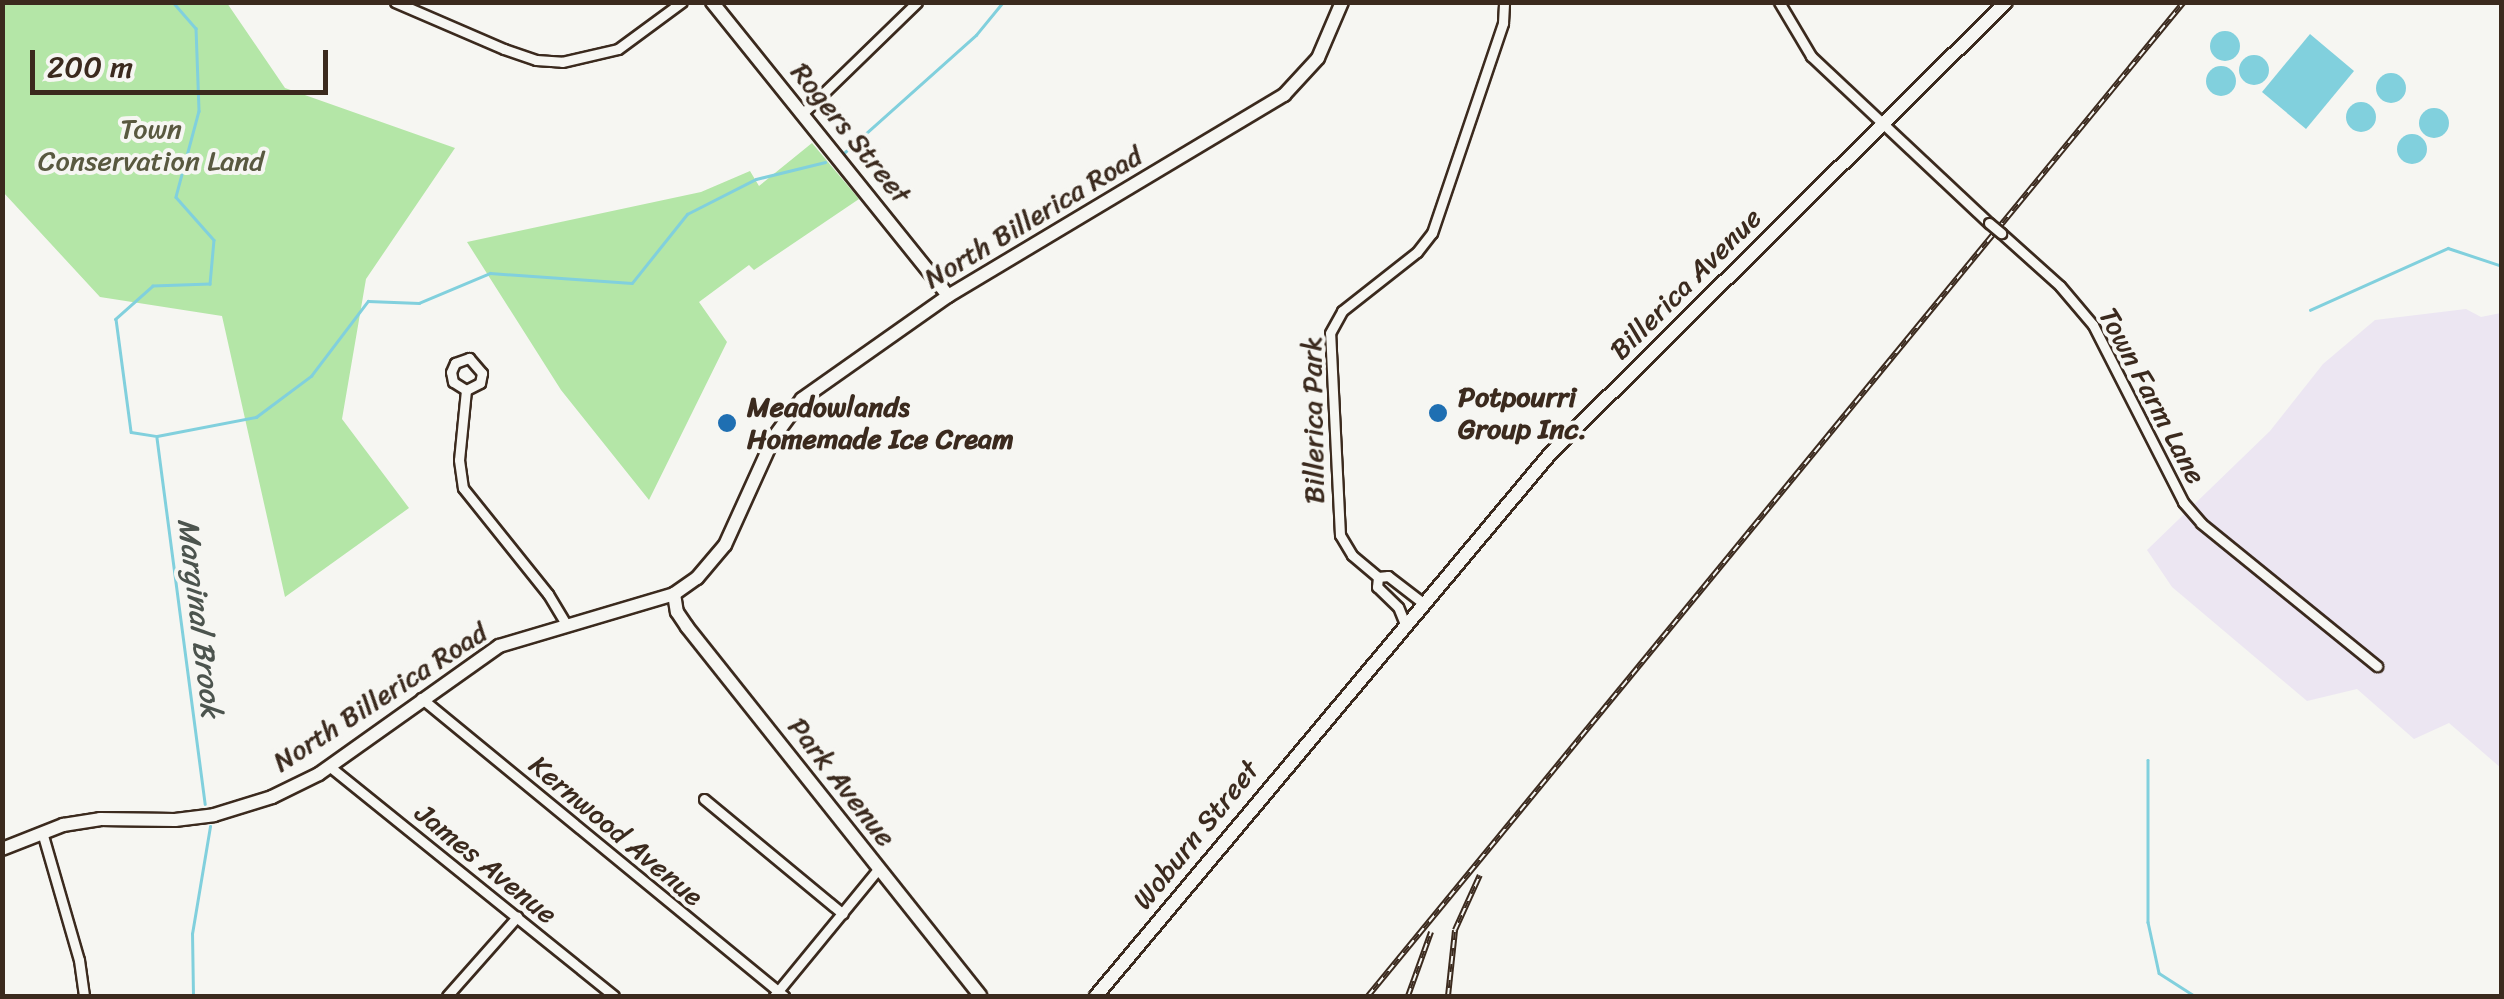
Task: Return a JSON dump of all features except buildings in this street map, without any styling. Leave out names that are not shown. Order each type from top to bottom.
[{"type":"main road","name":"Rogers Street","points":[[712,2],[948,296]]},
{"type":"main road","name":"North Billerica Road","points":[[2,848],[42,832],[100,819],[175,820],[226,812],[292,789],[499,646],[674,594],[696,578],[725,545],[774,437],[802,399],[948,296],[1240,122],[1304,78],[1342,2]]},
{"type":"main road","name":"Billerica Avenue","points":[[1336,705],[1550,454],[2006,2]]},
{"type":"main road","name":"Park Avenue","points":[[674,594],[677,612],[686,627],[980,996]]},
{"type":"main road","name":"Woburn Street","points":[[1096,996],[1336,705]]},
{"type":"street","points":[[395,2],[504,49],[536,60],[562,62],[618,49],[682,2]]},
{"type":"street","points":[[804,112],[917,2]]},
{"type":"street","name":"Billerica Park","points":[[1378,578],[1352,555],[1338,524],[1330,333],[1335,317],[1417,252],[1432,233],[1502,22],[1504,2]]},
{"type":"street","name":"Town Farm Lane","points":[[1779,2],[1811,56],[2060,286],[2093,325],[2192,512],[2377,666]]},
{"type":"street","points":[[466,390],[458,460],[463,488],[548,594],[566,624]]},
{"type":"street","name":"Billerica Park","points":[[1378,578],[1388,576],[1423,603]]},
{"type":"street","name":"Billerica Park","points":[[1378,578],[1377,587],[1398,607],[1405,624]]},
{"type":"street","name":"Kernwood Avenue","points":[[421,698],[778,995]]},
{"type":"street","name":"James Avenue","points":[[330,766],[614,996]]},
{"type":"street","points":[[704,799],[842,914]]},
{"type":"street","points":[[42,832],[79,960],[84,996]]},
{"type":"street","points":[[778,995],[879,868]]},
{"type":"street","points":[[447,996],[517,917]]},
{"type":"shaded area","points":[[2466,309],[2481,317],[2501,313],[2501,768],[2449,723],[2414,739],[2357,689],[2307,701],[2172,587],[2147,550],[2270,431],[2323,364],[2375,320]]},
{"type":"green space","name":"Town Conservation Land","points":[[3,2],[227,3],[285,88],[455,148],[366,279],[342,419],[409,508],[285,597],[222,316],[100,297],[3,192]]},
{"type":"green space","points":[[812,143],[859,199],[754,270],[749,265],[699,302],[727,342],[649,500],[561,390],[467,242],[701,192],[750,171],[759,186]]},
{"type":"water","points":[[2225,31],[2236,35],[2240,46],[2236,57],[2225,61],[2214,57],[2210,46],[2214,35]]},
{"type":"water","points":[[2310,34],[2354,71],[2306,129],[2262,92]]},
{"type":"water","points":[[2254,55],[2265,59],[2269,70],[2265,81],[2254,85],[2243,81],[2239,70],[2243,59]]},
{"type":"water","points":[[2221,66],[2232,70],[2236,81],[2232,92],[2221,96],[2210,92],[2206,81],[2210,70]]},
{"type":"water","points":[[2391,73],[2402,77],[2406,88],[2402,99],[2391,103],[2380,99],[2376,88],[2380,77]]},
{"type":"water","points":[[2361,102],[2372,106],[2376,117],[2372,128],[2361,132],[2350,128],[2346,117],[2350,106]]},
{"type":"water","points":[[2434,108],[2445,112],[2449,123],[2445,134],[2434,138],[2423,134],[2419,123],[2423,112]]},
{"type":"water","points":[[2412,134],[2423,138],[2427,149],[2423,160],[2412,164],[2401,160],[2397,149],[2401,138]]},
{"type":"waterway","points":[[173,2],[196,28],[199,111],[176,197],[214,240],[210,284],[153,286],[116,319],[131,432],[157,436],[256,417],[311,376],[368,301],[419,303],[490,273],[632,283],[687,214],[756,179],[825,162]]},
{"type":"waterway","points":[[844,153],[976,35],[1003,2]]},
{"type":"waterway","points":[[2310,310],[2448,248],[2502,266]]},
{"type":"waterway","name":"Marginal Brook","points":[[157,438],[205,804]]},
{"type":"waterway","points":[[2148,760],[2148,922],[2159,973],[2195,996]]},
{"type":"waterway","name":"Marginal Brook","points":[[193,996],[192,934],[210,827]]},
{"type":"railway","points":[[1368,996],[2184,2]]},
{"type":"railway","points":[[1448,996],[1455,930],[1480,875]]},
{"type":"railway","points":[[1408,996],[1431,932]]},
{"type":"place","name":"Potpourri Group Inc.","points":[[1438,413]]},
{"type":"place","name":"Meadowlands Homemade Ice Cream","points":[[727,423]]}]
